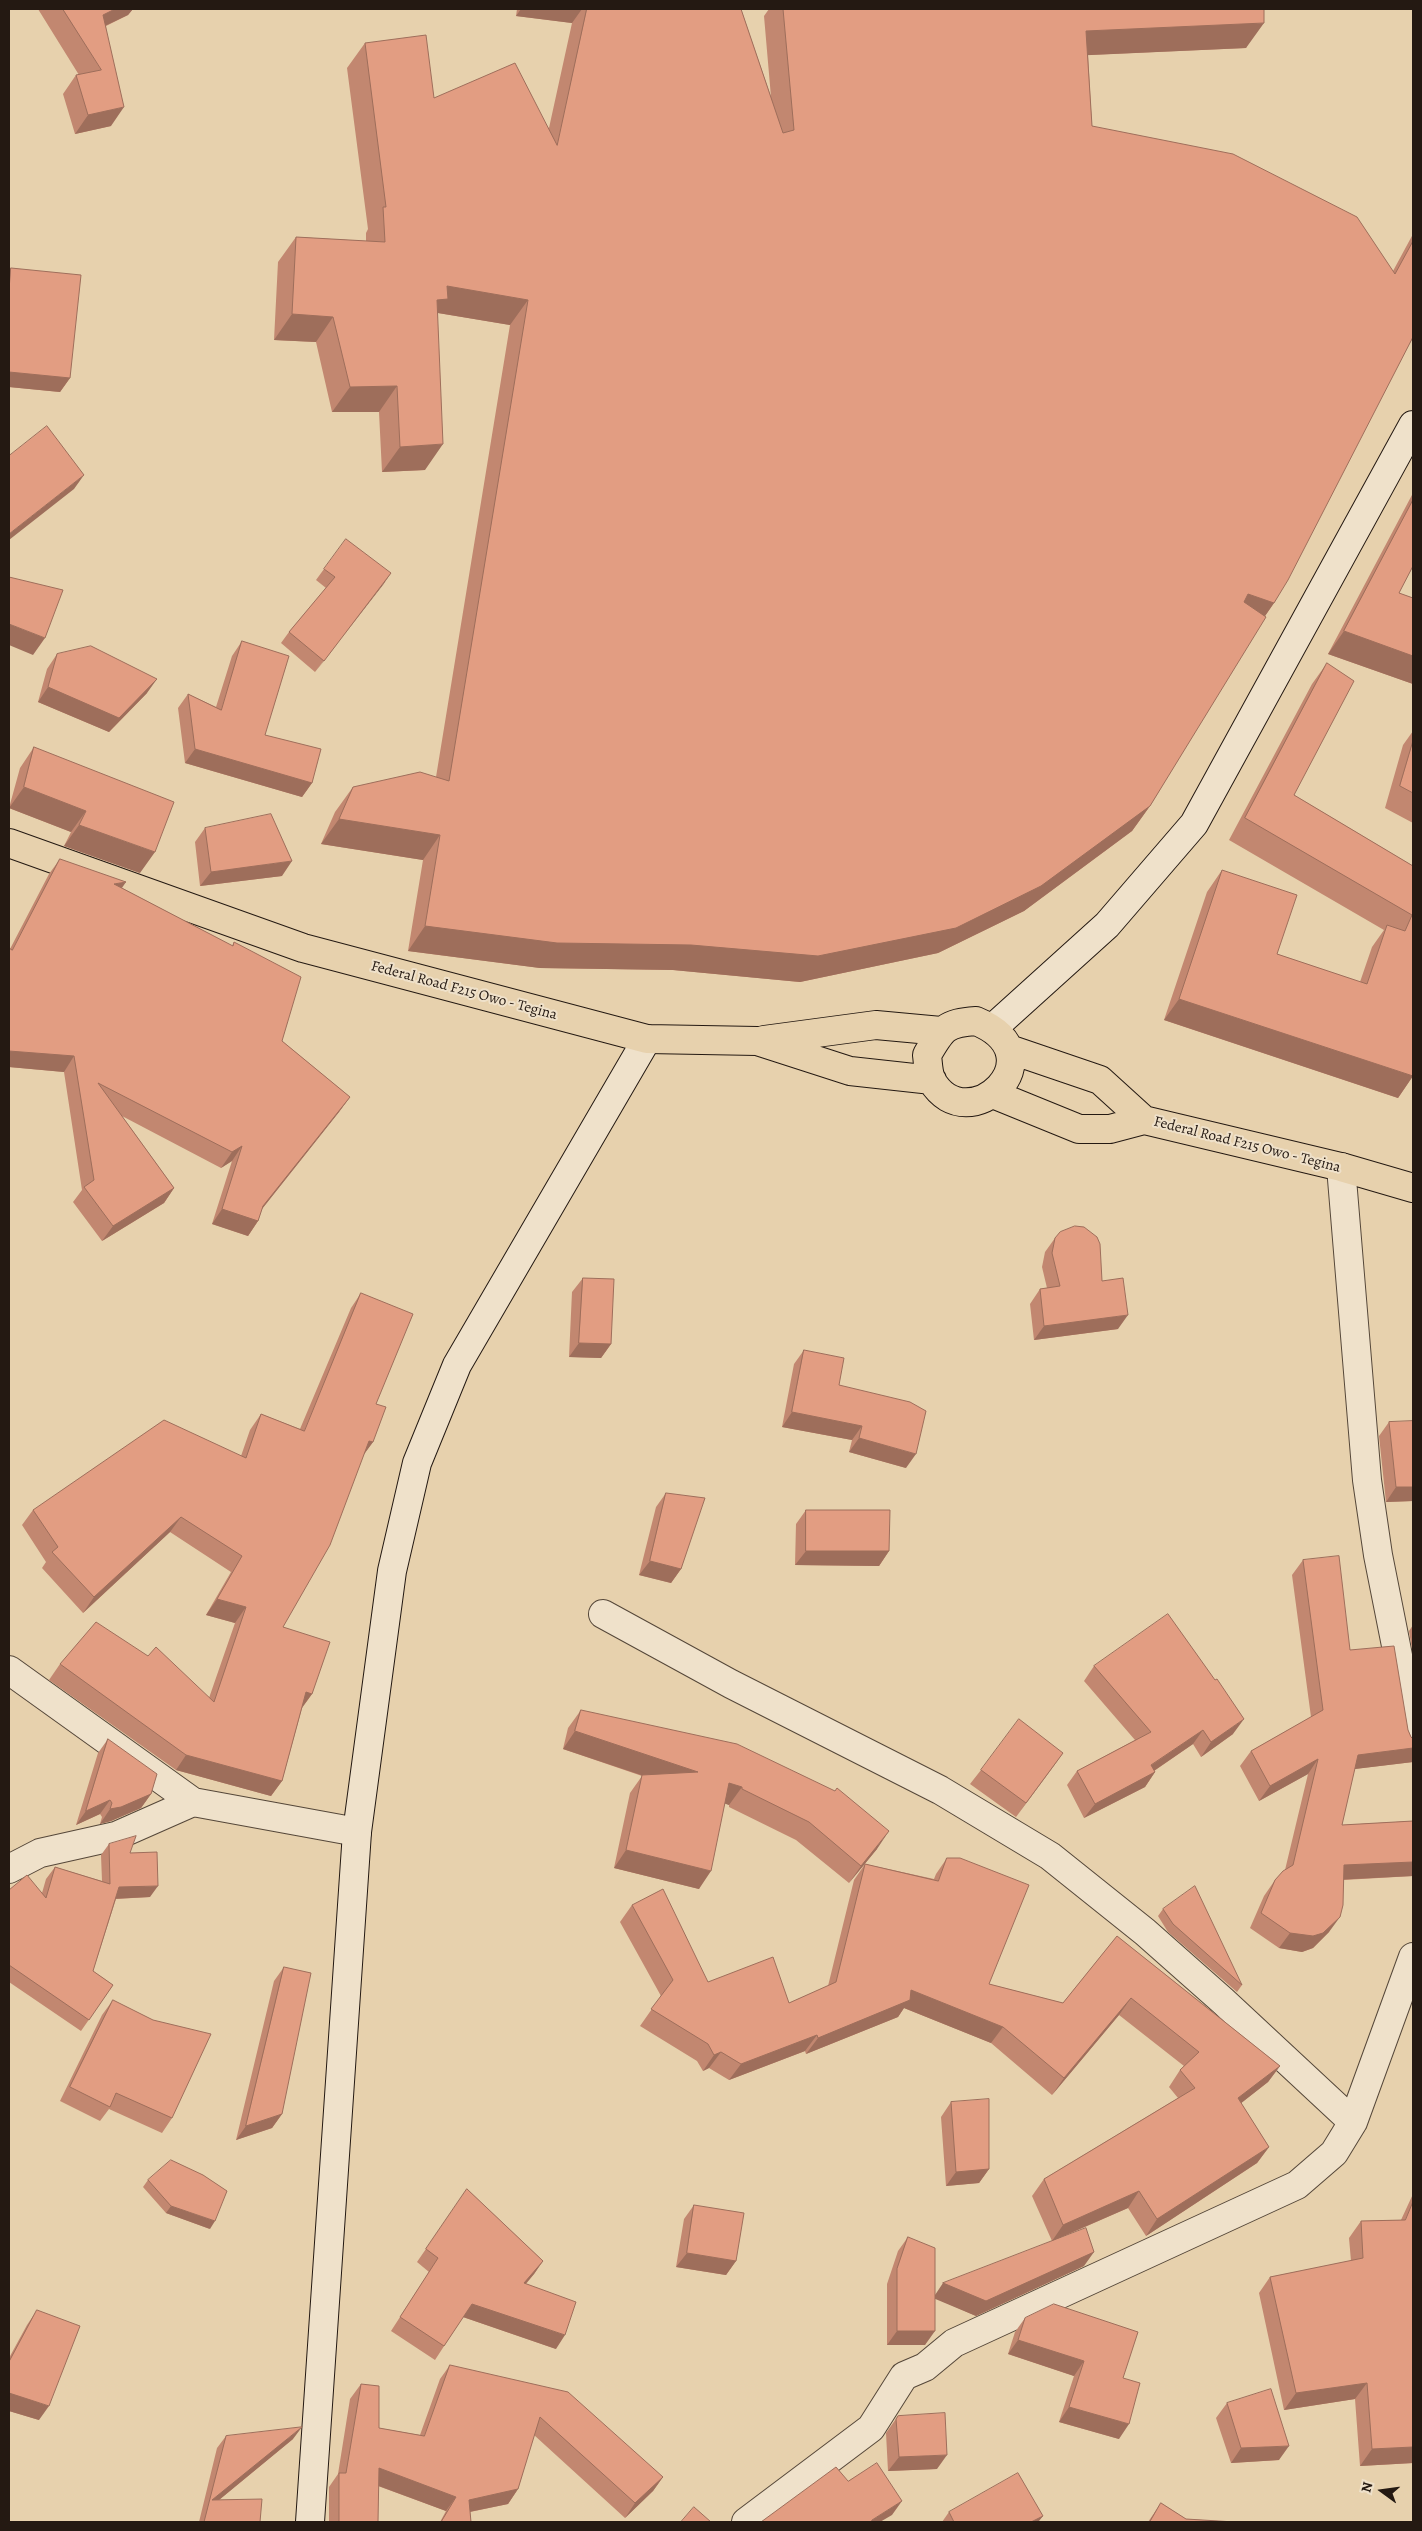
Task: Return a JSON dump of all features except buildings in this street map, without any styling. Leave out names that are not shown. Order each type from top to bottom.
[{"type":"main road","name":"Federal Road F215 Owo - Tegina","points":[[9,843],[304,948],[647,1039],[757,1041],[850,1071],[932,1080]]},
{"type":"main road","name":"Federal Road F215 Owo - Tegina","points":[[941,1031],[958,1022],[976,1021],[1001,1039],[1100,1080],[1144,1120],[1342,1168],[1413,1188]]},
{"type":"main road","points":[[757,1041],[876,1025],[941,1031],[927,1054],[932,1080],[948,1097],[971,1103],[993,1094],[1004,1083],[1010,1069],[1001,1039]]},
{"type":"main road","points":[[993,1094],[1079,1129],[1110,1129],[1144,1120]]},
{"type":"street","points":[[1001,1039],[1106,925],[1194,824],[1413,425]]},
{"type":"street","points":[[310,2522],[357,1832],[392,1571],[417,1463],[457,1365],[647,1039]]},
{"type":"street","points":[[1342,1168],[1367,1480],[1378,1555],[1409,1711],[1413,1743]]},
{"type":"street","points":[[603,1614],[731,1684],[940,1790],[1050,1856],[1145,1932],[1223,2001],[1352,2122]]},
{"type":"street","points":[[9,1670],[193,1802],[357,1832]]},
{"type":"street","points":[[9,1869],[40,1853],[116,1836],[193,1802]]},
{"type":"street","points":[[746,2522],[871,2428],[904,2376],[925,2367],[954,2343],[1297,2185],[1334,2153],[1352,2122],[1413,1957]]}]
